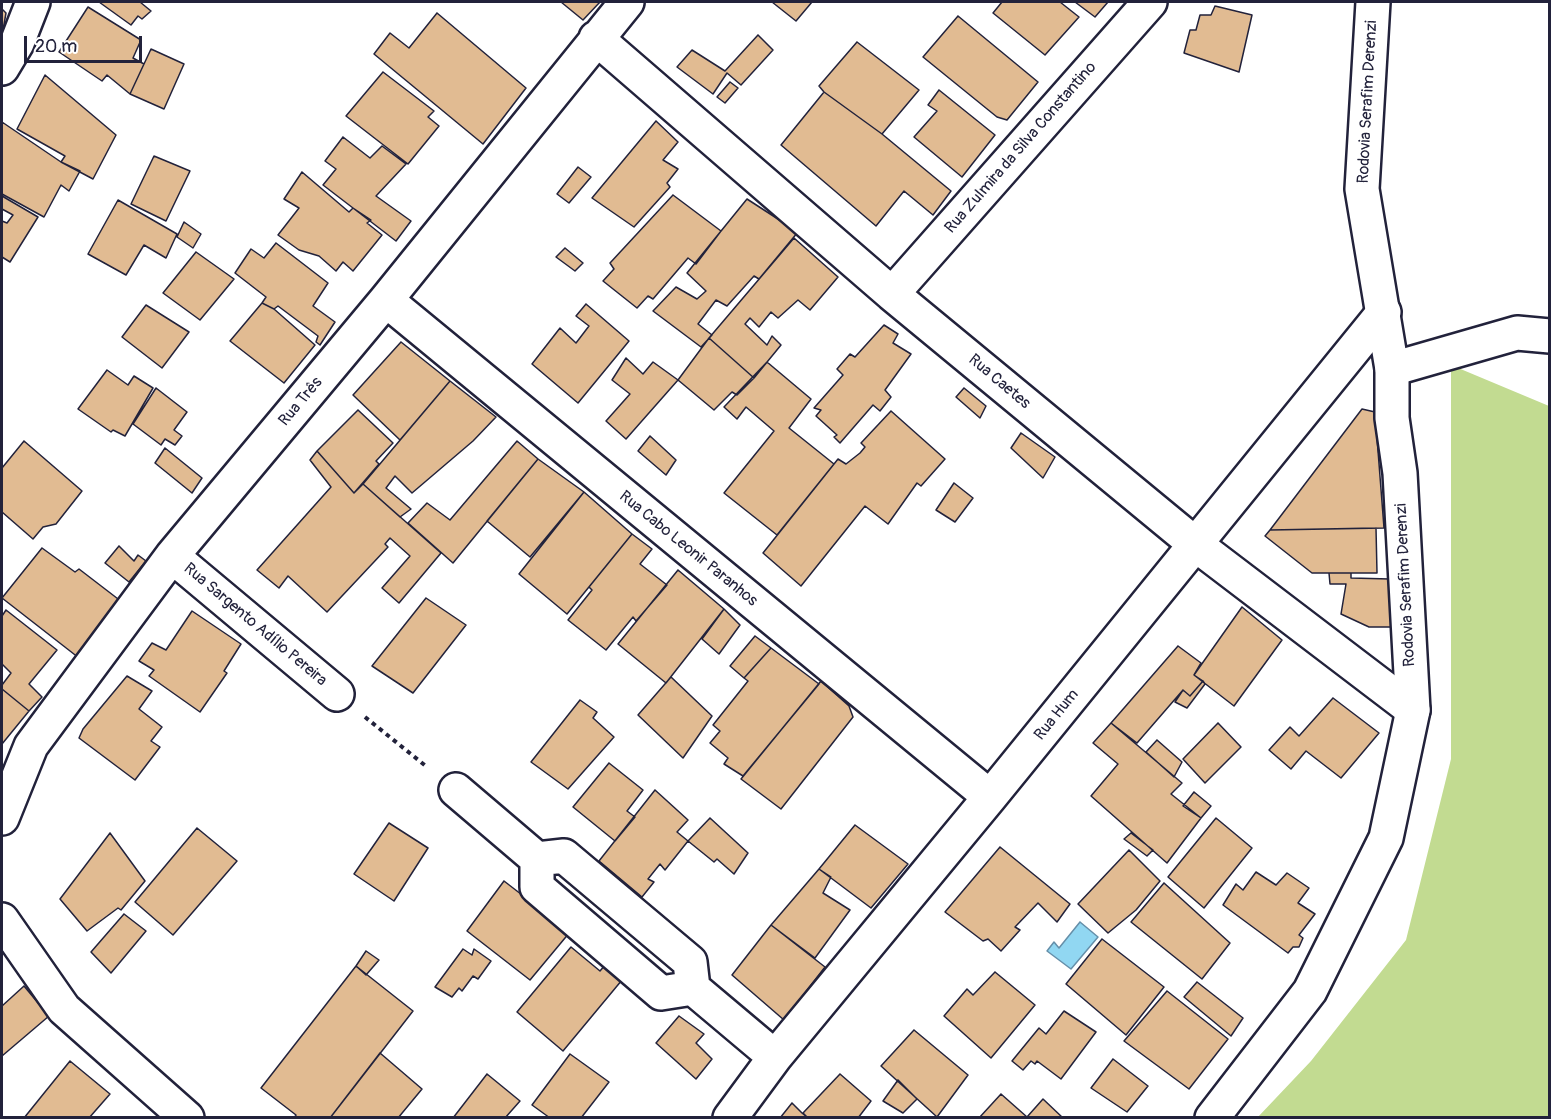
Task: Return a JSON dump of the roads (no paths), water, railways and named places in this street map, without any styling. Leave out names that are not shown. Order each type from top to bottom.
[{"type":"street","points":[[2,68],[17,43],[33,2]]},
{"type":"street","name":"Rua Três","points":[[2,818],[31,746],[172,556],[386,300],[627,2]]},
{"type":"street","name":"Rua Zulmira da Silva Constantino","points":[[892,294],[1150,2]]},
{"type":"street","name":"Rodovia Serafim Derenzi","points":[[1212,1118],[1310,991],[1386,838],[1413,710],[1400,473],[1392,418],[1392,369],[1362,189],[1374,2]]},
{"type":"street","name":"Rua Caetes","points":[[596,38],[892,294],[1195,544],[1413,710]]},
{"type":"street","name":"Rua Cabo Leonir Paranhos","points":[[386,300],[990,797]]},
{"type":"street","name":"Rua Hum","points":[[730,1118],[775,1057],[990,797],[1384,312]]},
{"type":"street","points":[[1392,369],[1516,333],[1550,336]]},
{"type":"street","name":"Rua Sargento Adílio Pereira","points":[[172,556],[337,694]]},
{"type":"street","points":[[456,790],[537,859],[537,887],[662,993],[693,988],[775,1057]]},
{"type":"street","points":[[2,920],[64,1009],[187,1118]]},
{"type":"water","points":[[1080,922],[1098,937],[1071,969],[1047,951],[1054,942],[1059,948]]}]
